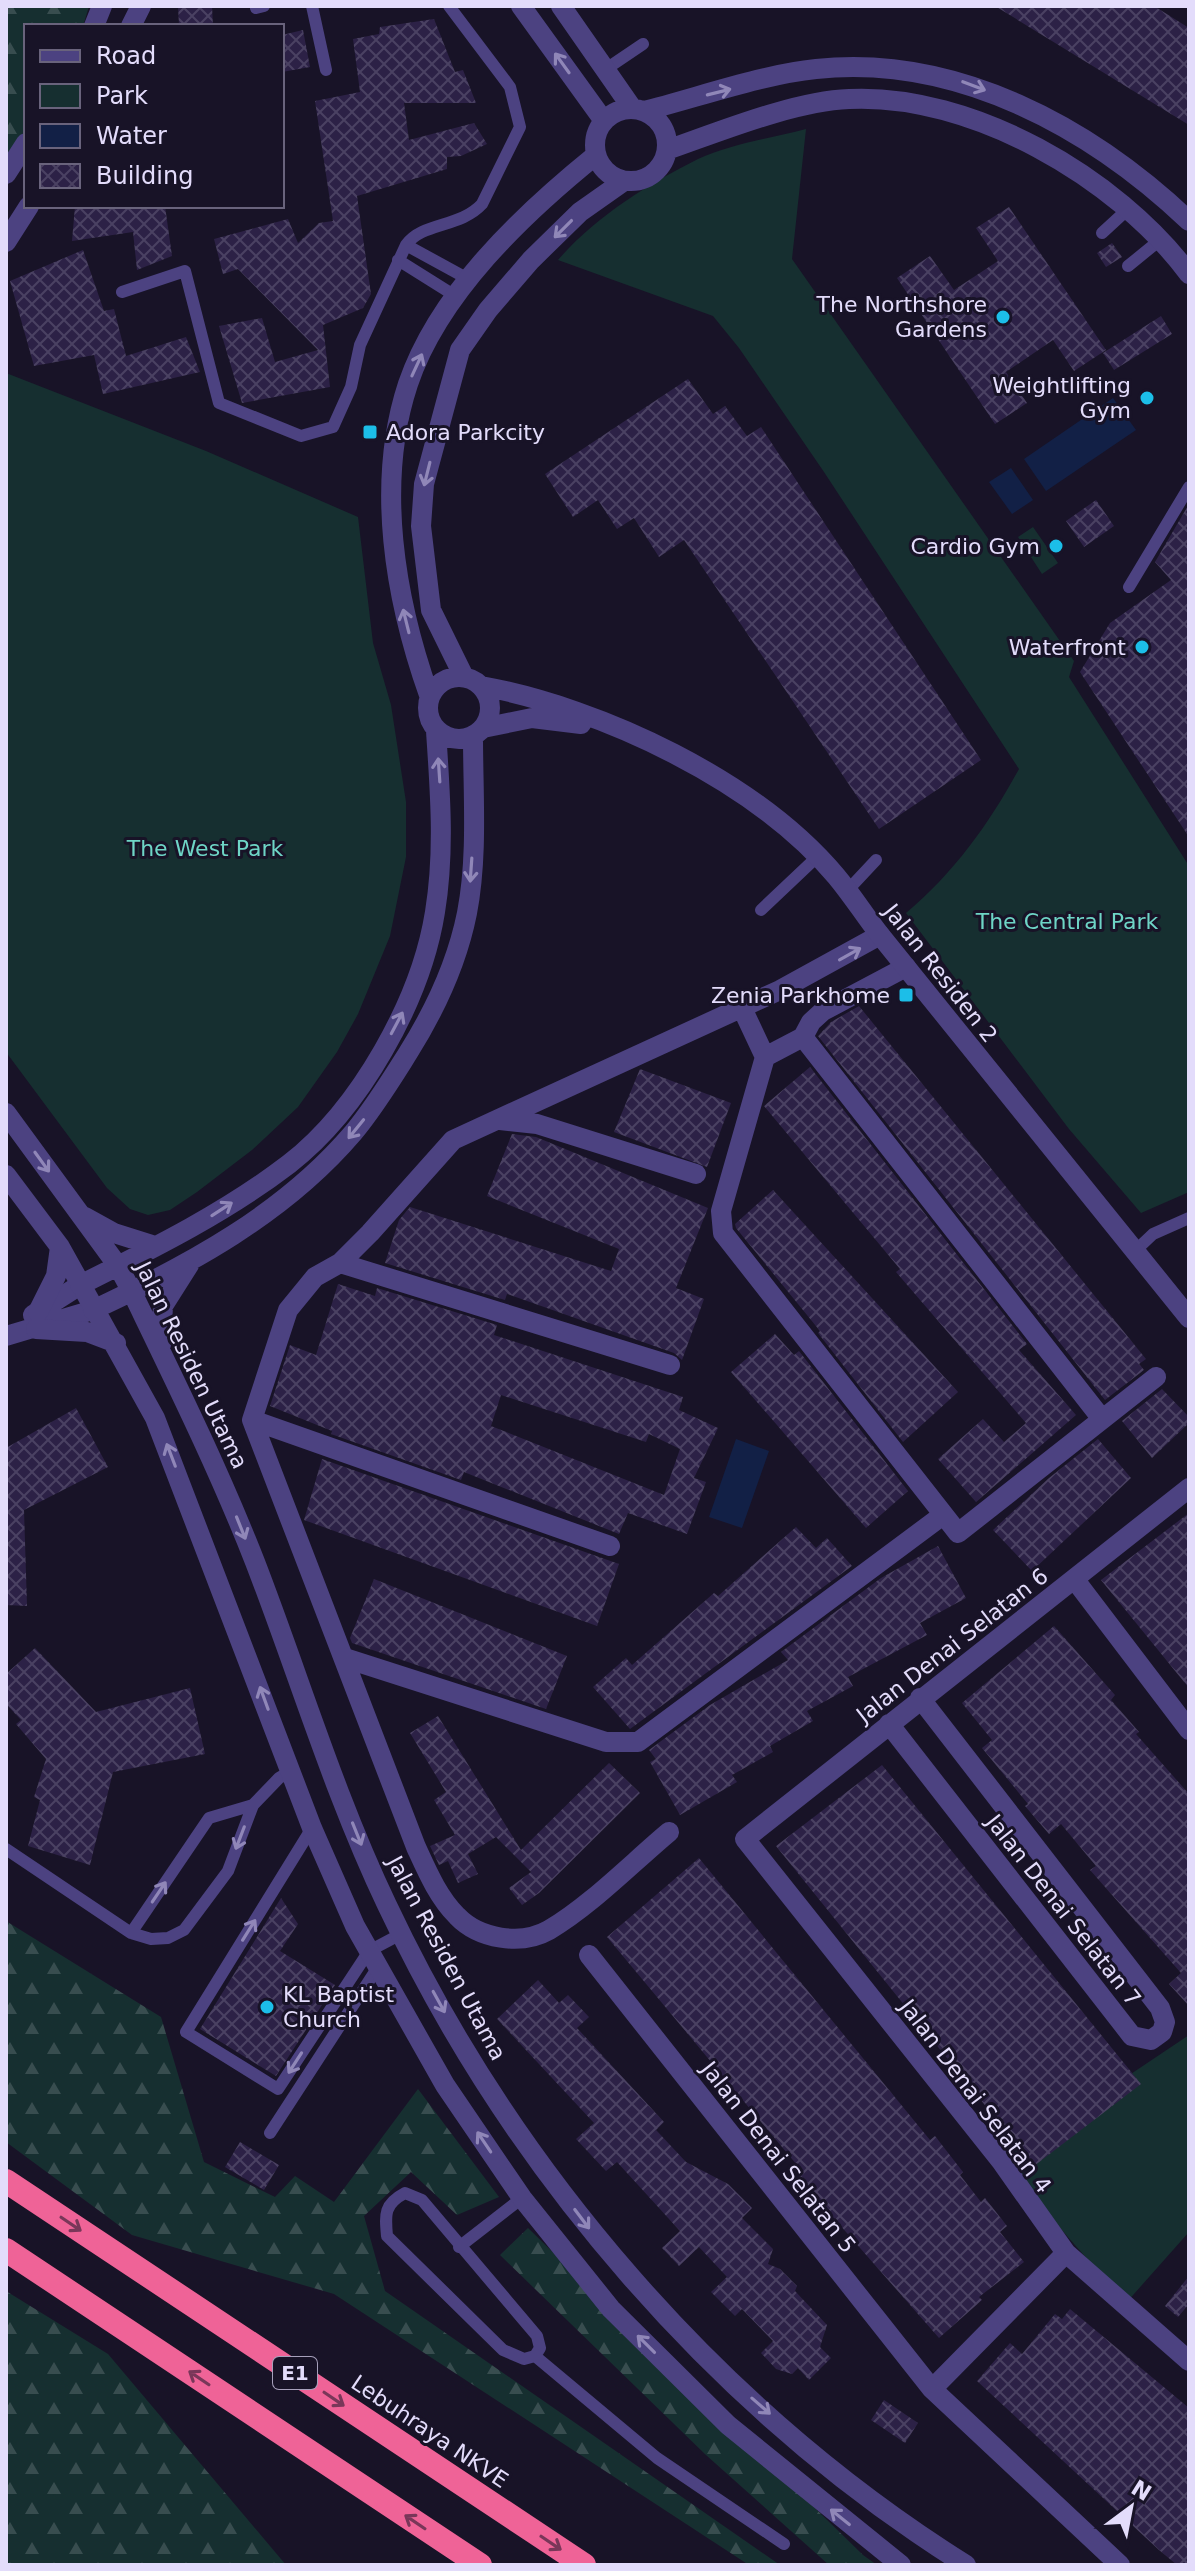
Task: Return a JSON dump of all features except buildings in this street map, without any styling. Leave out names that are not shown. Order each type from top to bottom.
[{"type":"highway","name":"Lebuhraya NKVE","points":[[6,2181],[584,2565]]},
{"type":"highway","name":"E1","points":[[6,2250],[480,2565]]},
{"type":"street","points":[[132,24],[141,6]]},
{"type":"street","points":[[521,6],[604,121]]},
{"type":"street","points":[[6,1334],[37,1320],[93,1310],[132,1292],[260,1219],[324,1165],[384,1092],[424,1030],[452,964],[466,914],[472,869],[478,732],[490,707],[431,610],[421,526],[424,484],[460,350],[488,310],[531,260],[580,212],[624,181],[647,178],[657,171],[667,150],[663,126],[638,110],[561,6]]},
{"type":"street","points":[[624,181],[606,172],[596,155],[597,131],[612,114],[812,69],[852,66],[913,70],[965,82],[1015,103],[1126,167],[1189,220]]},
{"type":"street","points":[[667,150],[813,105],[845,99],[912,102],[999,130],[1091,180],[1160,240],[1189,274]]},
{"type":"street","points":[[6,174],[24,146]]},
{"type":"street","points":[[37,1320],[80,1285],[214,1215],[290,1163],[342,1107],[387,1043],[411,995],[435,912],[443,822],[436,731],[429,720],[429,695],[399,592],[393,475],[400,414],[409,382],[432,335],[457,297],[525,218],[596,155]]},
{"type":"street","points":[[6,242],[28,208]]},
{"type":"street","points":[[429,695],[443,680],[472,681]]},
{"type":"street","name":"Jalan Residen 2","points":[[472,681],[560,706],[706,770],[762,808],[817,857],[847,891],[1189,1318]]},
{"type":"street","name":"Jalan Residen 2","points":[[478,732],[532,718],[601,724]]},
{"type":"street","points":[[436,731],[454,739],[478,732]]},
{"type":"street","points":[[669,1832],[548,1930],[513,1938],[475,1930],[447,1905],[416,1847],[345,1658],[312,1585],[252,1420],[288,1310],[315,1277],[340,1263],[453,1140],[742,1008],[818,971],[880,935]]},
{"type":"street","points":[[765,1057],[803,1037],[811,1022],[823,1011],[906,967]]},
{"type":"street","points":[[742,1008],[765,1057],[721,1211],[723,1233],[958,1533],[1156,1377]]},
{"type":"street","points":[[803,1037],[1102,1419]]},
{"type":"street","name":"Jalan Residen Utama","points":[[6,1113],[118,1266],[132,1292],[233,1506],[328,1762],[401,1934],[503,2109],[548,2174],[628,2275],[697,2349],[841,2476],[911,2530],[966,2565]]},
{"type":"street","points":[[498,1120],[537,1124],[696,1174]]},
{"type":"street","points":[[6,1175],[60,1247],[93,1310],[116,1343],[169,1449],[312,1828],[373,1959],[445,2085],[522,2198],[611,2309],[728,2425],[901,2565]]},
{"type":"street","points":[[78,1212],[114,1233],[152,1245]]},
{"type":"street","points":[[37,1320],[56,1276],[60,1247]]},
{"type":"street","points":[[162,1355],[160,1321],[163,1306],[193,1258]]},
{"type":"street","points":[[340,1263],[670,1365]]},
{"type":"street","points":[[37,1320],[87,1332],[116,1343]]},
{"type":"street","points":[[252,1420],[610,1546]]},
{"type":"street","name":"Jalan Denai Selatan 6","points":[[745,1839],[1189,1488]]},
{"type":"street","points":[[345,1658],[606,1742],[638,1742],[943,1515]]},
{"type":"street","points":[[1075,1580],[1189,1730]]},
{"type":"street","name":"Jalan Denai Selatan 7","points":[[889,1724],[1132,2036],[1151,2040],[1162,2032],[1165,2022],[1160,2008],[920,1698]]},
{"type":"street","points":[[291,1771],[328,1762]]},
{"type":"street","name":"Jalan Denai Selatan 4","points":[[745,1839],[1001,2161],[1066,2253],[1189,2361]]},
{"type":"street","name":"Jalan Denai Selatan 5","points":[[589,1955],[932,2389],[1120,2565]]},
{"type":"street","points":[[932,2389],[1066,2253]]},
{"type":"lane","points":[[312,6],[326,70]]},
{"type":"lane","points":[[122,292],[185,271],[219,403],[301,436],[333,427],[351,387],[360,345],[406,245],[418,233],[472,214],[482,204],[520,127],[510,87],[449,6]]},
{"type":"lane","points":[[606,69],[643,44]]},
{"type":"lane","points":[[1102,233],[1127,210]]},
{"type":"lane","points":[[1128,266],[1160,240]]},
{"type":"lane","points":[[406,245],[470,280]]},
{"type":"lane","points":[[398,260],[457,297]]},
{"type":"lane","points":[[1129,587],[1189,487]]},
{"type":"lane","points":[[761,910],[817,857]]},
{"type":"lane","points":[[847,891],[876,860]]},
{"type":"lane","points":[[1135,1251],[1153,1234],[1189,1218]]},
{"type":"lane","points":[[1171,1226],[1189,1230]]},
{"type":"lane","points":[[6,1849],[131,1933],[151,1939],[168,1938],[184,1930],[228,1871],[253,1805],[279,1778],[291,1771]]},
{"type":"lane","points":[[131,1933],[209,1818],[253,1805]]},
{"type":"lane","points":[[312,1828],[186,2032],[278,2089],[373,1959],[401,1934]]},
{"type":"lane","points":[[270,2133],[373,1959]]},
{"type":"lane","points":[[405,2193],[422,2200],[459,2247],[537,2336],[540,2348],[535,2356],[524,2359],[503,2350],[469,2318],[387,2236],[384,2212],[392,2200],[405,2193]]},
{"type":"lane","points":[[459,2247],[522,2198]]},
{"type":"lane","points":[[535,2356],[657,2458],[784,2544]]},
{"type":"green space","points":[[6,6],[89,6],[84,24],[24,24],[24,131],[6,161]]},
{"type":"green space","name":"The Central Park","points":[[806,129],[792,259],[1074,661],[1069,677],[1189,866],[1189,1192],[1141,1213],[1069,1129],[906,913],[940,881],[969,847],[1019,769],[824,472],[739,348],[713,316],[558,260],[605,216],[679,169],[723,149]]},
{"type":"green space","name":"The West Park","points":[[6,373],[206,451],[358,517],[373,643],[391,705],[406,802],[406,857],[390,936],[358,1014],[337,1052],[298,1107],[252,1150],[197,1192],[170,1210],[148,1215],[130,1209],[107,1188],[6,1052]]},
{"type":"green space","points":[[1033,527],[1058,563],[1042,574],[1018,537]]},
{"type":"green space","points":[[6,1921],[161,2017],[204,2162],[275,2197],[295,2176],[334,2202],[418,2089],[499,2197],[457,2215],[411,2172],[364,2216],[385,2291],[780,2565],[749,2565],[334,2294],[132,2235],[6,2142]]},
{"type":"green space","points":[[1189,2035],[1189,2232],[1126,2303],[1001,2161]]},
{"type":"green space","points":[[528,2228],[863,2555],[877,2565],[829,2565],[706,2455],[500,2255]]},
{"type":"green space","points":[[6,2291],[108,2354],[286,2565],[6,2565]]},
{"type":"water","points":[[1113,398],[1136,430],[1046,491],[1024,459]]},
{"type":"water","points":[[1011,468],[1033,500],[1012,514],[989,482]]},
{"type":"water","points":[[736,1439],[769,1451],[742,1528],[709,1517]]},
{"type":"place","name":"The Northshore Gardens","points":[[1003,317]]},
{"type":"place","name":"Weightlifting Gym","points":[[1147,398]]},
{"type":"place","name":"Adora Parkcity","points":[[370,432]]},
{"type":"place","name":"Cardio Gym","points":[[1056,546]]},
{"type":"place","name":"Waterfront","points":[[1142,647]]},
{"type":"place","name":"Zenia Parkhome","points":[[906,995]]},
{"type":"place","name":"KL Baptist Church","points":[[267,2007]]}]
